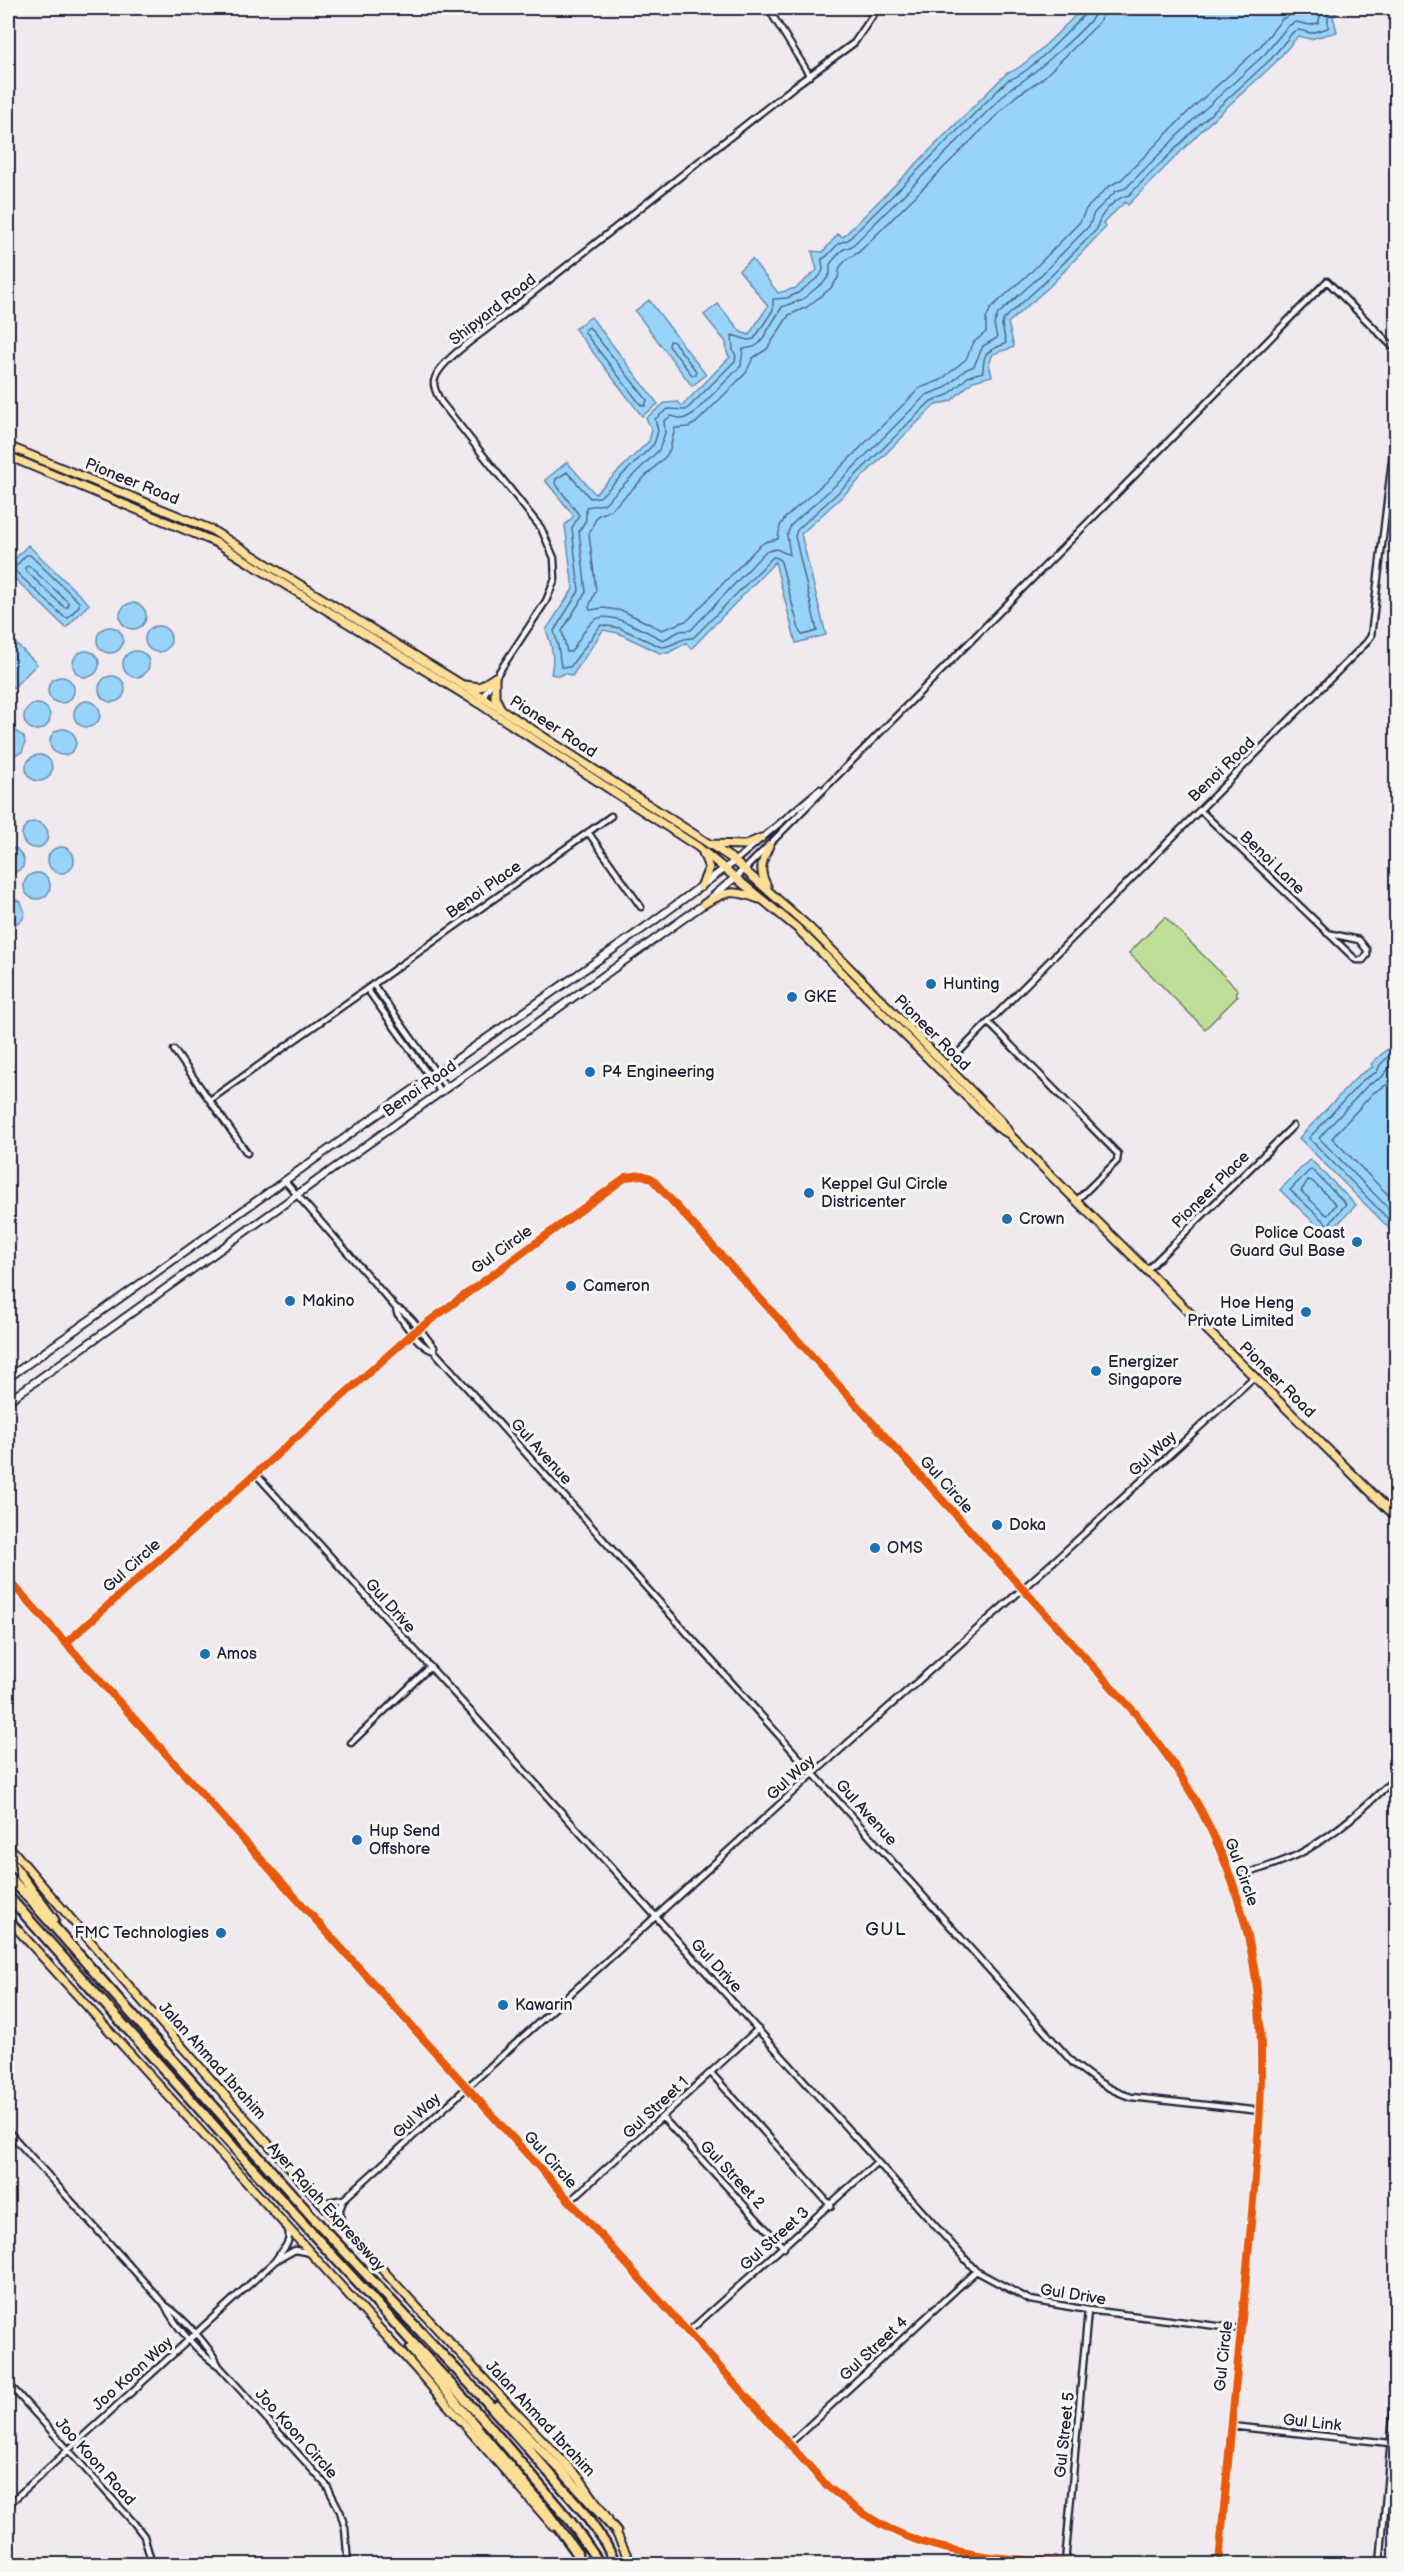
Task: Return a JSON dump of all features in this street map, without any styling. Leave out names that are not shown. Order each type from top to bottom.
[{"type":"highway","points":[[8,1858],[79,1953]]},
{"type":"highway","name":"Ayer Rajah Expressway","points":[[8,1875],[316,2221],[486,2401],[581,2509],[605,2543],[616,2565]]},
{"type":"highway","name":"Ayer Rajah Expressway","points":[[8,1896],[532,2475],[571,2522],[600,2565]]},
{"type":"highway","points":[[8,1901],[19,1910]]},
{"type":"highway","points":[[368,2295],[547,2511],[576,2553]]},
{"type":"highway","points":[[486,2401],[509,2417],[562,2471],[616,2532]]},
{"type":"main road","name":"Pioneer Road","points":[[8,446],[210,529],[461,684],[512,727],[698,847],[796,928],[940,1072],[1077,1200],[1396,1517]]},
{"type":"main road","name":"Pioneer Road","points":[[8,456],[217,543],[480,700],[501,709],[735,861],[772,893],[946,1066],[1002,1122],[1011,1136]]},
{"type":"main road","points":[[461,684],[480,687],[495,677]]},
{"type":"main road","points":[[495,677],[495,697],[501,709]]},
{"type":"main road","points":[[709,844],[744,845],[761,838]]},
{"type":"main road","points":[[769,846],[762,860],[761,869],[763,878],[772,893]]},
{"type":"main road","points":[[698,847],[705,856],[709,868],[701,887]]},
{"type":"main road","name":"Benoi Road","points":[[8,1378],[735,861]]},
{"type":"main road","name":"Benoi Road","points":[[8,1401],[704,904],[745,869]]},
{"type":"main road","points":[[704,904],[726,892],[764,901]]},
{"type":"main road","name":"Jalan Ahmad Ibrahim","points":[[8,1845],[130,1990],[343,2228],[580,2479],[601,2506],[632,2565]]},
{"type":"main road","points":[[8,1918],[312,2254],[576,2553],[583,2565]]},
{"type":"street","points":[[768,8],[810,76],[854,43],[878,8]]},
{"type":"street","name":"Shipyard Road","points":[[480,700],[546,600],[555,579],[554,558],[541,528],[441,402],[434,383],[437,373],[492,325],[810,76]]},
{"type":"street","name":"Benoi Road","points":[[745,869],[1327,281],[1396,350]]},
{"type":"street","name":"Benoi Road","points":[[940,1072],[1352,660],[1371,636],[1396,427]]},
{"type":"street","name":"Benoi Road","points":[[735,861],[831,780]]},
{"type":"street","name":"Benoi Lane","points":[[1200,810],[1356,960],[1363,960],[1367,955],[1367,950],[1359,940],[1328,933]]},
{"type":"street","name":"Benoi Place","points":[[210,1100],[611,816]]},
{"type":"street","points":[[588,832],[640,907]]},
{"type":"street","points":[[373,984],[433,1076]]},
{"type":"street","points":[[367,989],[443,1089]]},
{"type":"street","points":[[989,1023],[1119,1156],[1117,1161],[1077,1200]]},
{"type":"street","points":[[174,1050],[247,1153]]},
{"type":"street","name":"Pioneer Place","points":[[1146,1271],[1293,1126]]},
{"type":"street","name":"Gul Circle","points":[[66,1643],[418,1328],[626,1177],[642,1175],[651,1178],[1137,1715],[1182,1778],[1213,1836],[1231,1879],[1245,1923],[1257,1986],[1263,2064],[1262,2111],[1219,2565]]},
{"type":"street","name":"Gul Avenue","points":[[285,1181],[396,1308],[401,1310],[418,1328],[434,1347],[434,1351]]},
{"type":"street","name":"Gul Avenue","points":[[396,1308],[397,1313],[413,1333],[430,1350],[434,1351],[1065,2055],[1094,2080],[1117,2093],[1131,2097],[1262,2111]]},
{"type":"street","name":"Gul Way","points":[[344,2199],[814,1773],[1022,1589],[1255,1376]]},
{"type":"street","name":"Gul Drive","points":[[255,1473],[976,2271],[1030,2300],[1088,2310],[1241,2329]]},
{"type":"street","name":"Gul Circle","points":[[8,1579],[827,2486],[849,2504],[888,2529],[959,2552],[1090,2565]]},
{"type":"street","points":[[351,1743],[429,1668]]},
{"type":"street","points":[[1231,1879],[1295,1856],[1310,1848],[1368,1805],[1396,1778]]},
{"type":"street","name":"Gul Street 1","points":[[569,2202],[758,2029]]},
{"type":"street","points":[[711,2073],[831,2206]]},
{"type":"street","name":"Gul Street 2","points":[[663,2118],[784,2248]]},
{"type":"street","name":"Joo Koon Circle","points":[[8,2131],[165,2305],[215,2356],[219,2366]]},
{"type":"street","name":"Gul Street 3","points":[[688,2332],[831,2206],[877,2162]]},
{"type":"street","points":[[316,2198],[328,2202],[344,2199]]},
{"type":"street","points":[[343,2228],[340,2209],[344,2199]]},
{"type":"street","name":"Joo Koon Way","points":[[8,2505],[275,2261],[290,2238],[285,2224]]},
{"type":"street","name":"Joo Koon Way","points":[[275,2261],[296,2250],[312,2254]]},
{"type":"street","name":"Gul Street 4","points":[[788,2445],[976,2271]]},
{"type":"street","name":"Joo Koon Circle","points":[[165,2305],[170,2316],[209,2360],[219,2366],[327,2486],[340,2511],[345,2528],[349,2563]]},
{"type":"street","name":"Gul Street 5","points":[[1065,2563],[1088,2310]]},
{"type":"street","points":[[1380,2565],[1396,2382]]},
{"type":"street","name":"Joo Koon Road","points":[[8,2383],[144,2536],[152,2565]]},
{"type":"street","name":"Gul Link","points":[[1231,2426],[1390,2443]]},
{"type":"green space","points":[[1165,917],[1238,990],[1236,993],[1238,996],[1205,1029],[1129,953]]},
{"type":"water","points":[[1083,8],[1342,8],[1333,16],[1337,32],[1310,39],[1298,36],[1275,63],[1204,128],[1128,205],[1125,202],[1103,223],[1106,227],[1049,287],[1008,323],[1014,347],[993,354],[989,364],[992,376],[973,381],[951,401],[935,405],[801,534],[826,635],[796,643],[775,562],[691,649],[686,643],[668,653],[660,653],[618,633],[603,630],[572,676],[565,673],[560,676],[551,674],[552,652],[546,630],[573,589],[565,525],[574,516],[545,480],[567,462],[595,494],[649,441],[652,430],[646,418],[665,403],[678,402],[682,406],[730,357],[727,353],[726,342],[704,315],[718,304],[741,332],[749,335],[768,306],[739,270],[752,259],[778,293],[796,288],[817,270],[812,251],[823,252],[838,234],[843,237],[1007,73],[1034,55]]},
{"type":"water","points":[[649,300],[706,375],[692,386],[635,311]]},
{"type":"water","points":[[591,317],[658,404],[642,416],[575,329]]},
{"type":"water","points":[[28,545],[89,604],[66,628],[8,572],[8,566]]},
{"type":"water","points":[[133,603],[142,607],[146,616],[142,625],[133,629],[124,625],[120,616],[124,607]]},
{"type":"water","points":[[158,626],[167,630],[171,639],[167,648],[158,652],[149,648],[145,639],[149,630]]},
{"type":"water","points":[[110,627],[119,631],[123,640],[119,649],[110,653],[101,649],[97,640],[101,631]]},
{"type":"water","points":[[8,636],[37,664],[13,688],[8,682]]},
{"type":"water","points":[[86,651],[95,655],[99,664],[95,673],[86,677],[77,673],[73,664],[77,655]]},
{"type":"water","points":[[136,651],[145,655],[149,664],[145,673],[136,677],[127,673],[123,664],[127,655]]},
{"type":"water","points":[[112,676],[121,680],[125,689],[121,698],[112,702],[103,698],[99,689],[103,680]]},
{"type":"water","points":[[61,677],[70,681],[74,690],[70,699],[61,703],[52,699],[48,690],[52,681]]},
{"type":"water","points":[[87,701],[96,705],[100,714],[96,723],[87,727],[78,723],[74,714],[78,705]]},
{"type":"water","points":[[37,704],[46,708],[50,717],[46,726],[37,730],[28,726],[24,717],[28,708]]},
{"type":"water","points":[[63,729],[72,733],[76,742],[72,751],[63,755],[54,751],[50,742],[54,733]]},
{"type":"water","points":[[14,730],[24,737],[25,744],[22,752],[8,755],[8,731]]},
{"type":"water","points":[[39,755],[48,759],[52,768],[48,777],[39,781],[30,777],[26,768],[30,759]]},
{"type":"water","points":[[8,793],[14,798],[16,805],[8,817]]},
{"type":"water","points":[[35,822],[44,826],[48,835],[44,844],[35,848],[26,844],[22,835],[26,826]]},
{"type":"water","points":[[61,847],[70,851],[74,860],[70,869],[61,873],[52,869],[48,860],[52,851]]},
{"type":"water","points":[[8,848],[17,849],[24,859],[23,867],[13,874],[8,873]]},
{"type":"water","points":[[37,873],[46,877],[50,886],[46,895],[37,899],[28,895],[24,886],[28,877]]},
{"type":"water","points":[[14,899],[21,902],[25,913],[22,920],[15,924],[8,923],[8,900]]},
{"type":"water","points":[[1396,1041],[1396,1235],[1299,1138],[1359,1075],[1373,1067],[1371,1064]]},
{"type":"water","points":[[1310,1159],[1356,1205],[1327,1235],[1280,1190]]},
{"type":"cycle path","points":[[66,1643],[413,1333],[626,1177],[642,1175],[651,1178],[1137,1715],[1182,1778],[1219,1848],[1234,1886],[1245,1924],[1253,1963],[1261,2040],[1261,2079],[1253,2195],[1219,2564]]},
{"type":"cycle path","points":[[8,1579],[827,2486],[880,2524],[936,2546],[987,2556],[1090,2564]]},
{"type":"place","name":"Hunting","points":[[931,984]]},
{"type":"place","name":"GKE","points":[[792,997]]},
{"type":"place","name":"P4 Engineering","points":[[590,1072]]},
{"type":"place","name":"Keppel Gul Circle Districenter","points":[[809,1193]]},
{"type":"place","name":"Crown","points":[[1007,1219]]},
{"type":"place","name":"Police Coast Guard Gul Base","points":[[1357,1242]]},
{"type":"place","name":"Cameron","points":[[571,1286]]},
{"type":"place","name":"Makino","points":[[290,1301]]},
{"type":"place","name":"Hoe Heng Private Limited","points":[[1306,1312]]},
{"type":"place","name":"Energizer Singapore","points":[[1096,1371]]},
{"type":"place","name":"Doka","points":[[997,1525]]},
{"type":"place","name":"OMS","points":[[875,1548]]},
{"type":"place","name":"Amos","points":[[205,1654]]},
{"type":"place","name":"Hup Send Offshore","points":[[357,1840]]},
{"type":"place","name":"FMC Technologies","points":[[221,1933]]},
{"type":"place","name":"Kawarin","points":[[503,2005]]},
{"type":"district","name":"GUL","points":[[886,1929]]}]
